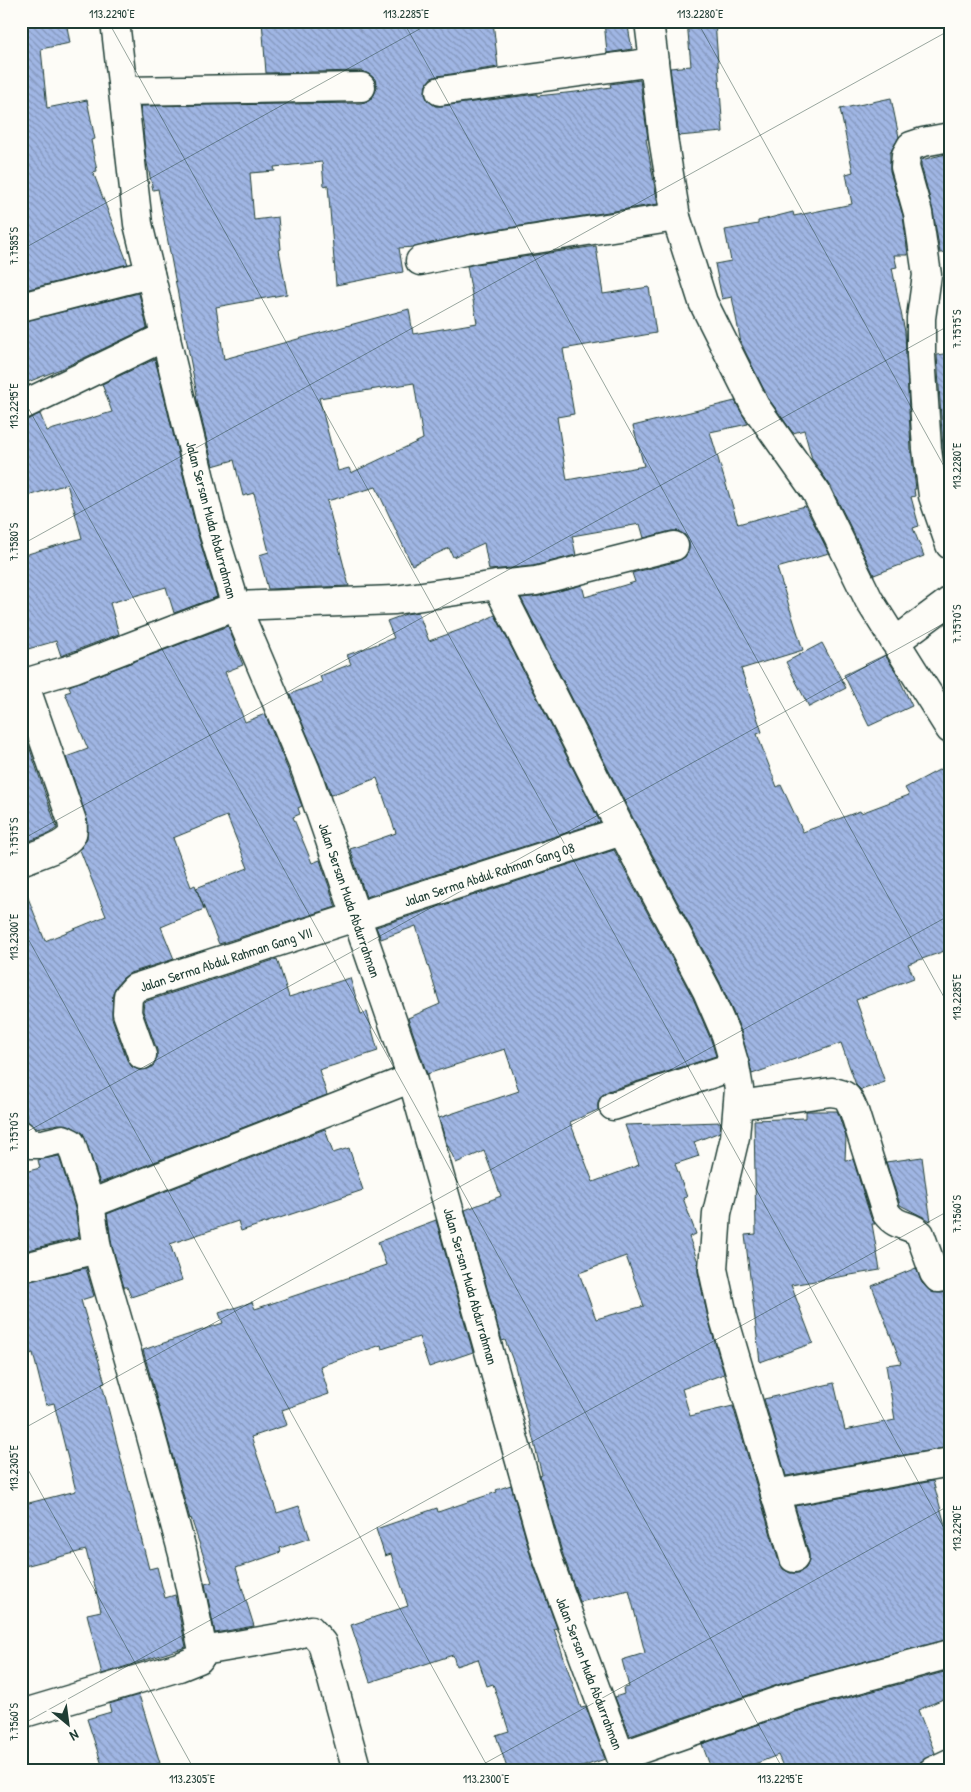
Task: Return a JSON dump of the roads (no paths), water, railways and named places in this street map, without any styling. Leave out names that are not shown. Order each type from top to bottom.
[{"type":"street","name":"Jalan Sersan Muda Abdurrahman","points":[[116,21],[138,224],[212,528],[236,606],[306,771],[412,1078],[547,1556],[624,1763]]},
{"type":"street","points":[[649,21],[664,144],[676,217],[703,302],[755,406],[816,492],[869,600],[903,636],[950,729]]},
{"type":"street","points":[[440,91],[654,62]]},
{"type":"street","points":[[124,91],[361,87]]},
{"type":"street","points":[[950,137],[922,142],[912,146],[906,155],[904,168],[918,213],[927,275],[921,318],[926,449],[933,496],[950,545]]},
{"type":"street","points":[[420,261],[473,249],[676,217]]},
{"type":"street","points":[[21,307],[150,274]]},
{"type":"street","points":[[21,406],[166,336]]},
{"type":"street","points":[[21,861],[62,844],[72,836],[73,830],[72,821],[23,684],[75,668],[236,606],[395,600],[536,581],[674,546]]},
{"type":"street","points":[[497,585],[622,831],[707,991],[726,1035],[739,1089],[735,1137],[717,1213],[713,1269],[723,1315],[794,1558]]},
{"type":"street","points":[[903,636],[950,602]]},
{"type":"street","name":"Jalan Serma Abdul Rahman Gang 08","points":[[356,916],[622,831]]},
{"type":"street","name":"Jalan Serma Abdul Rahman Gang VII","points":[[142,1054],[127,1013],[128,996],[135,988],[356,916]]},
{"type":"street","points":[[613,1106],[735,1066]]},
{"type":"street","points":[[90,1204],[412,1078]]},
{"type":"street","points":[[738,1105],[831,1092],[840,1093],[848,1097],[886,1213],[891,1220],[899,1225],[916,1229],[920,1234],[934,1273],[938,1278],[950,1276]]},
{"type":"street","points":[[21,1136],[30,1144],[42,1144],[62,1139],[70,1143],[90,1204],[97,1249],[148,1425],[182,1554],[203,1651],[199,1659],[179,1667],[23,1706]]},
{"type":"street","points":[[21,1268],[97,1249]]},
{"type":"street","points":[[775,1494],[950,1462]]},
{"type":"street","points":[[203,1651],[295,1635],[310,1630],[322,1643],[357,1771]]},
{"type":"street","points":[[624,1763],[790,1697],[950,1654]]},
{"type":"street","points":[[933,1771],[950,1763]]}]
